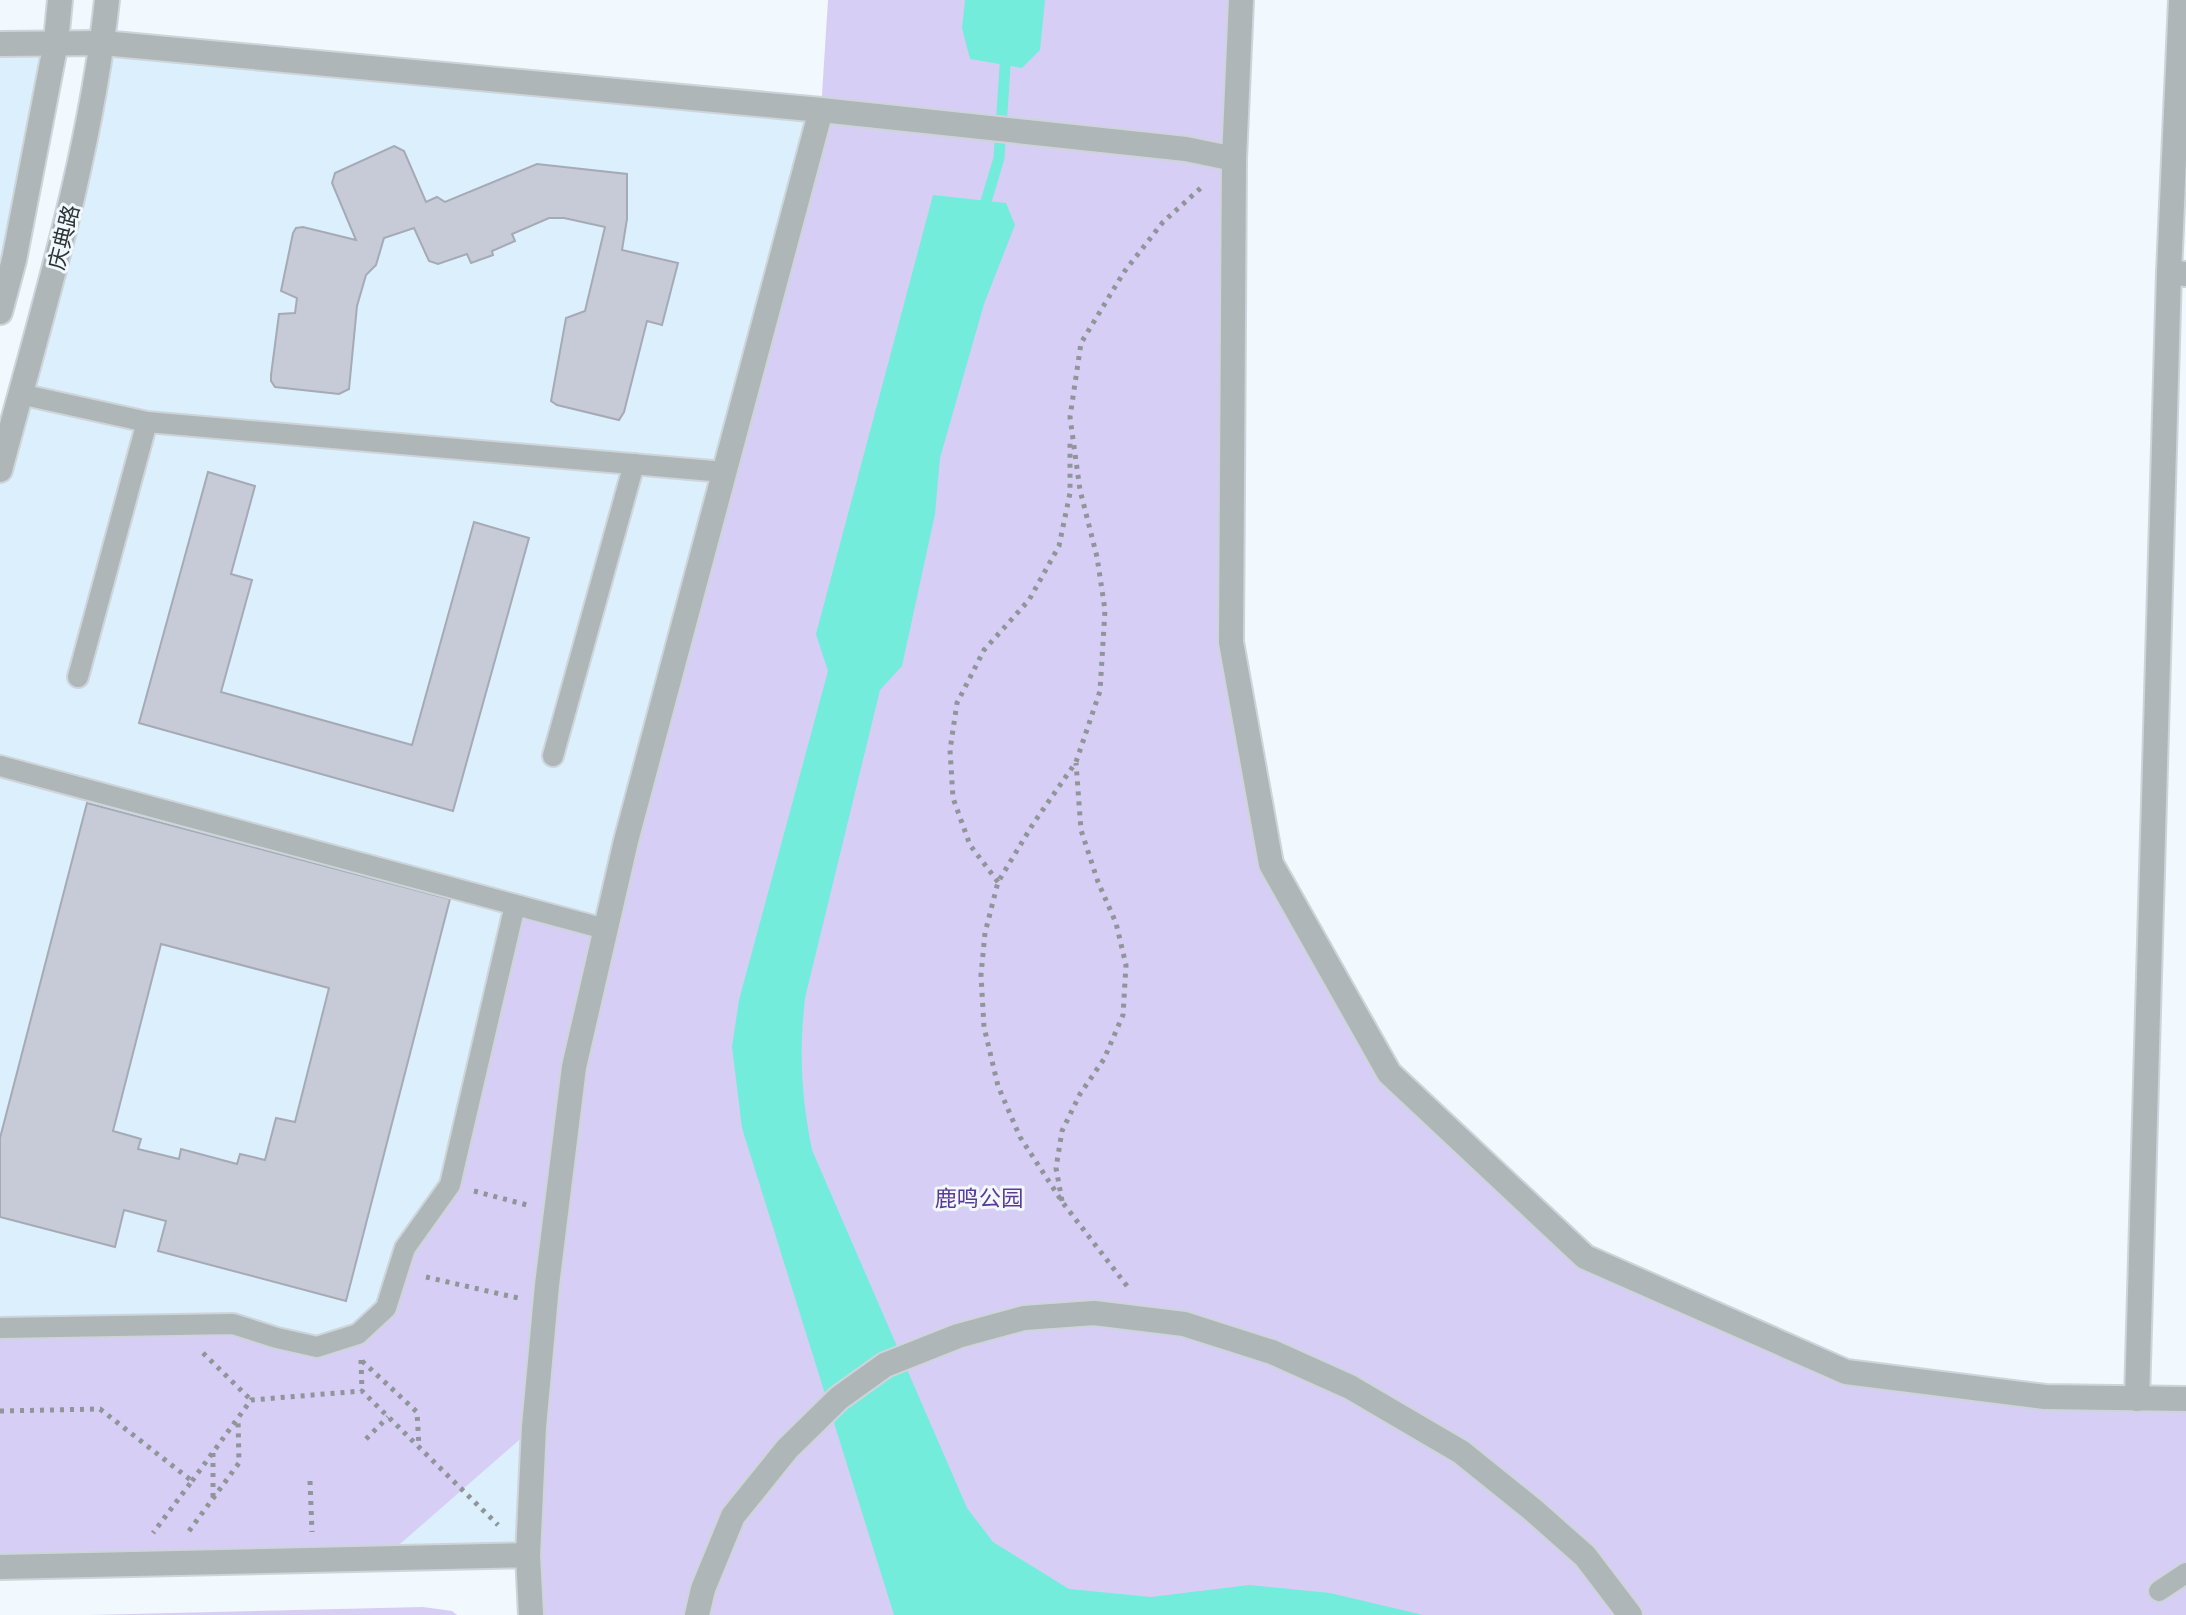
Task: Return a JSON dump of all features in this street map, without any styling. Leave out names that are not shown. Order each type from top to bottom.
[{"type":"street","name":"庆典路","points":[[0,312],[14,260],[56,42],[60,0]]},
{"type":"street","name":"庆典路","points":[[0,470],[66,232],[103,43],[107,0]]},
{"type":"street","points":[[1241,0],[1234,159],[1231,642],[1271,864],[1389,1073],[1585,1257],[1846,1372],[2045,1397],[2186,1399]]},
{"type":"street","points":[[2137,1399],[2177,273],[2181,0]]},
{"type":"street","points":[[0,44],[103,43],[821,110],[1186,149],[1234,159]]},
{"type":"street","points":[[531,1615],[528,1555],[534,1427],[545,1304],[574,1067],[630,825],[821,110]]},
{"type":"street","points":[[697,1615],[703,1589],[733,1516],[787,1449],[839,1398],[885,1365],[958,1336],[1024,1318],[1094,1313],[1184,1324],[1272,1352],[1350,1387],[1461,1452],[1533,1510],[1585,1556],[1630,1615]]},
{"type":"street","points":[[0,1567],[528,1555]]},
{"type":"lane","points":[[20,394],[147,422],[724,472]]},
{"type":"lane","points":[[78,677],[147,422]]},
{"type":"lane","points":[[553,756],[634,464]]},
{"type":"lane","points":[[0,766],[605,929]]},
{"type":"lane","points":[[0,1328],[233,1324],[317,1347],[358,1334],[386,1308],[405,1248],[450,1185],[515,905]]},
{"type":"lane","points":[[2159,1591],[2186,1573]]},
{"type":"path","points":[[998,882],[970,845],[953,798],[950,750],[957,703],[984,650],[1029,600],[1059,546],[1070,493],[1070,417],[1081,343],[1124,272],[1163,222],[1234,159]]},
{"type":"path","points":[[1070,417],[1080,490],[1097,557],[1105,610],[1100,691],[1076,762],[998,882],[983,947],[984,1027],[998,1086],[1020,1137],[1118,1278],[1162,1321]]},
{"type":"path","points":[[1063,1203],[1056,1168],[1062,1131],[1080,1094],[1104,1059],[1123,1015],[1126,965],[1116,923],[1098,882],[1081,830],[1076,762]]},
{"type":"path","points":[[450,1185],[556,1212]]},
{"type":"path","points":[[398,1271],[545,1304]]},
{"type":"path","points":[[173,1325],[251,1400]]},
{"type":"path","points":[[361,1360],[417,1412],[419,1447]]},
{"type":"path","points":[[130,1564],[251,1400],[362,1391],[528,1555]]},
{"type":"path","points":[[0,1411],[100,1409],[192,1481]]},
{"type":"path","points":[[165,1563],[239,1463],[238,1417]]},
{"type":"path","points":[[366,1439],[388,1417]]},
{"type":"path","points":[[213,1452],[213,1499]]},
{"type":"path","points":[[310,1481],[313,1560]]},
{"type":"shaded area","points":[[965,0],[1045,0],[1040,50],[1022,68],[970,59],[962,28]]},
{"type":"shaded area","points":[[56,42],[0,312],[0,44]]},
{"type":"shaded area","points":[[103,43],[821,110],[528,1555],[0,1567],[0,470]]},
{"type":"shaded area","points":[[933,195],[1006,203],[1015,225],[984,304],[940,458],[935,514],[902,666],[880,690],[805,998],[802,1074],[812,1150],[967,1508],[993,1542],[1069,1589],[1151,1597],[1249,1585],[1330,1593],[1423,1615],[894,1615],[742,1128],[732,1047],[739,1000],[828,671],[816,634]]},
{"type":"green space","name":"鹿鸣公园","points":[[828,0],[1241,0],[1231,642],[1271,864],[1388,1072],[1585,1257],[1846,1372],[2186,1399],[2186,1615],[531,1615],[533,1428],[384,1558],[0,1567],[0,1328],[233,1324],[317,1347],[386,1308],[405,1248],[450,1185],[515,905],[604,929],[821,110]]},
{"type":"green space","points":[[423,1607],[452,1611],[457,1615],[89,1615]]},
{"type":"building","points":[[394,146],[404,151],[426,202],[437,197],[445,202],[537,164],[627,174],[627,219],[622,250],[678,263],[662,325],[647,321],[624,412],[619,420],[551,401],[566,318],[585,311],[605,227],[564,218],[549,218],[512,234],[515,241],[492,251],[493,255],[471,263],[467,254],[438,264],[429,261],[414,228],[384,238],[376,265],[366,275],[357,306],[349,389],[339,394],[275,387],[271,375],[279,314],[295,313],[297,298],[281,291],[293,233],[296,228],[303,227],[356,240],[332,183],[335,173]]},
{"type":"building","points":[[208,472],[255,486],[231,574],[252,580],[221,692],[412,745],[474,522],[529,538],[453,811],[139,723]]},
{"type":"building","points":[[87,803],[450,899],[346,1301],[158,1251],[166,1221],[124,1210],[115,1247],[0,1217],[0,1138]],"holes":[[[161,944],[329,988],[295,1122],[276,1118],[265,1160],[240,1154],[237,1164],[181,1149],[179,1159],[138,1149],[141,1139],[113,1131]]]},
{"type":"waterway","points":[[982,215],[999,158],[1006,51]]}]
